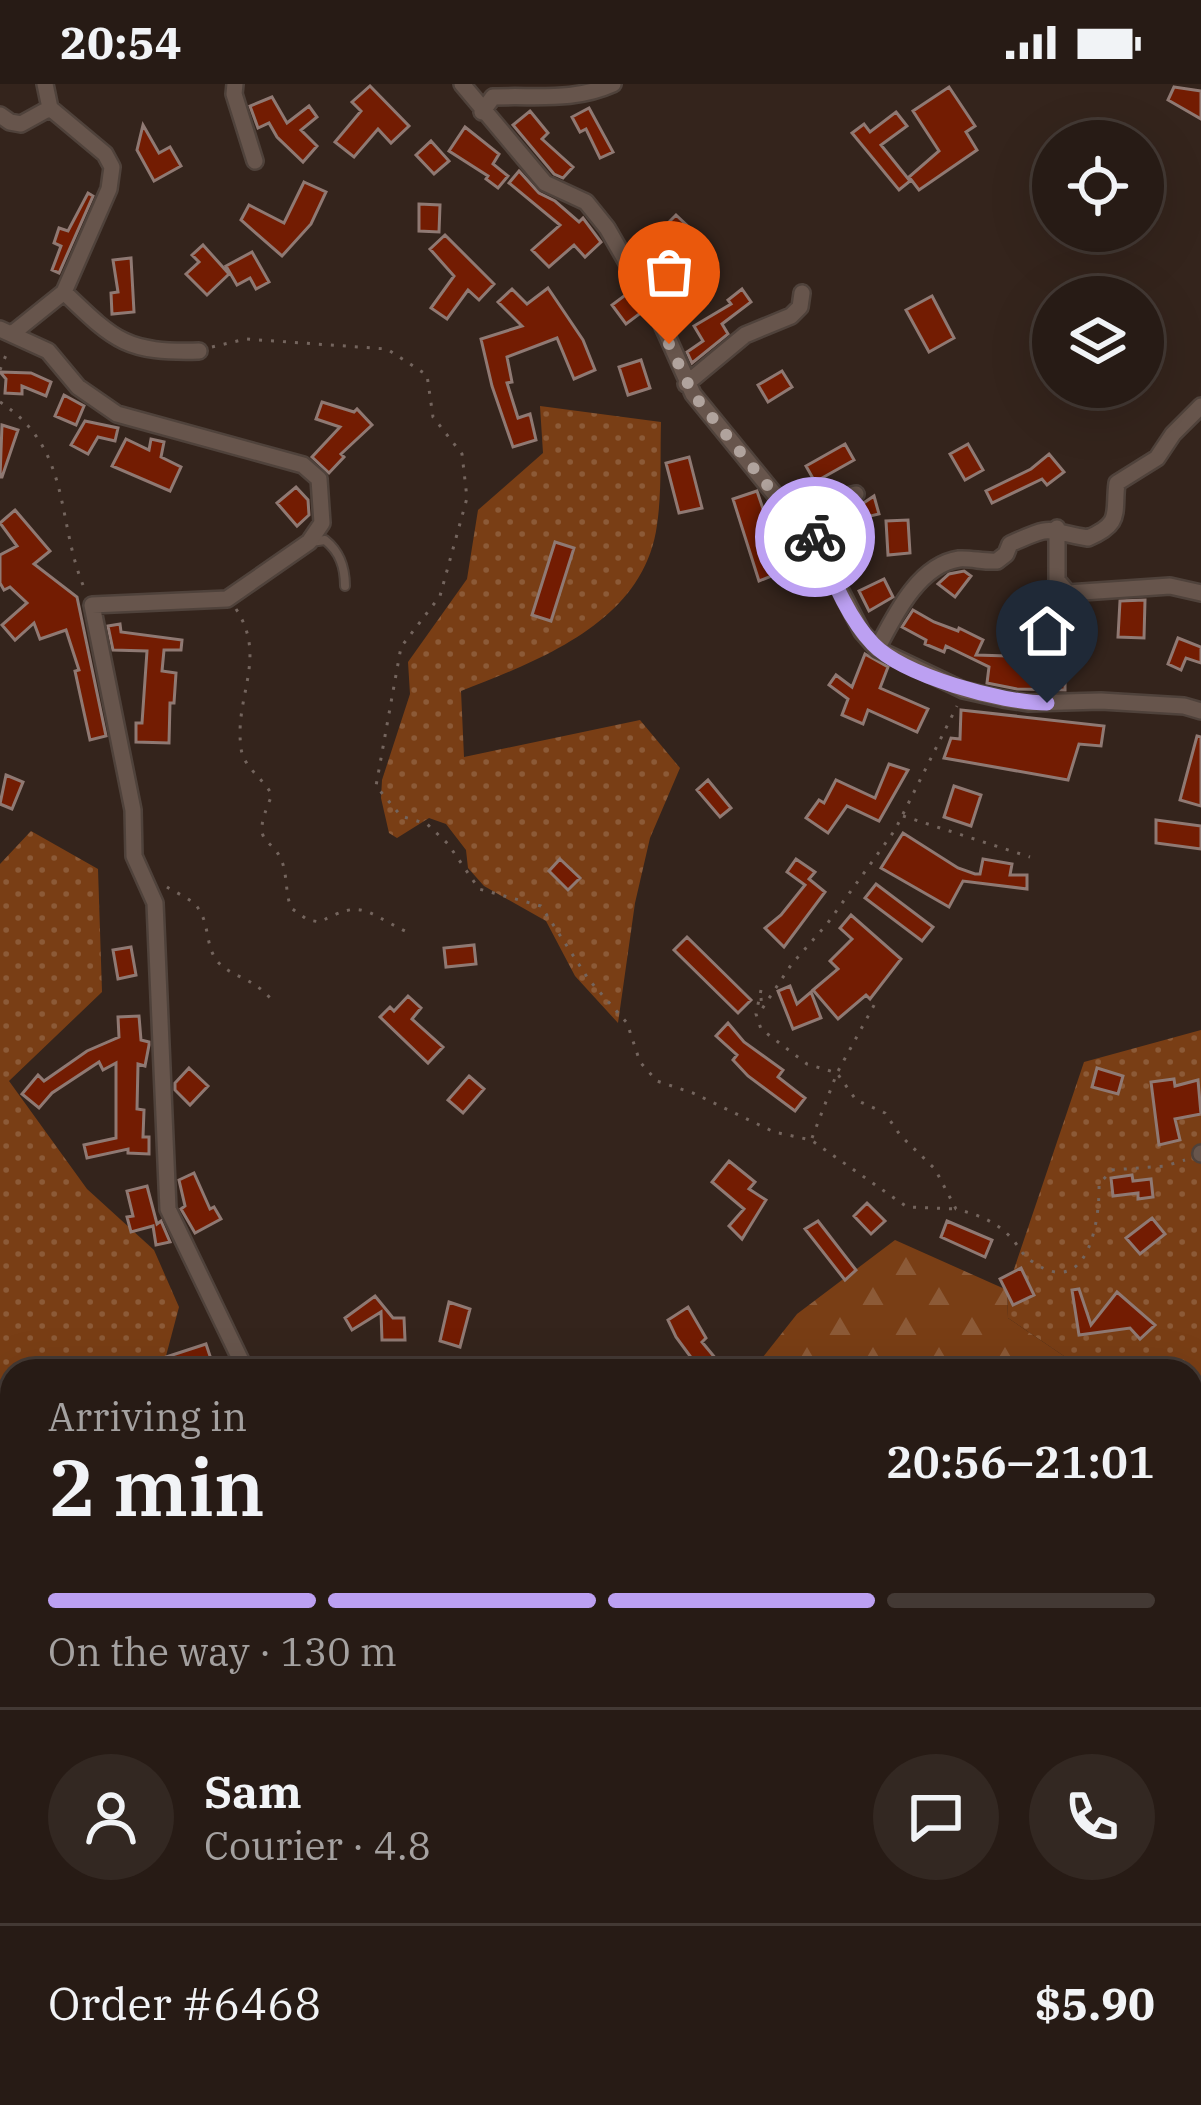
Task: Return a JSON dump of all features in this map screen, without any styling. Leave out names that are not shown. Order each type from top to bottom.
[{"type":"street","points":[[45,84],[50,108],[105,154],[112,166],[109,189],[64,292],[7,331],[48,351],[78,386],[117,414],[303,465],[319,479],[322,523],[309,542],[227,599],[92,605],[133,810],[134,856],[155,903],[168,1209],[241,1359]]},
{"type":"street","points":[[235,84],[255,161]]},
{"type":"street","points":[[462,84],[545,183],[586,202],[607,228],[660,320],[686,384],[777,497],[801,513],[862,632],[877,649],[963,690],[1029,703],[1101,701],[1201,711]]},
{"type":"street","points":[[482,112],[493,97],[569,99],[613,84]]},
{"type":"street","points":[[0,115],[21,124],[50,108]]},
{"type":"street","points":[[64,292],[105,331],[136,349],[199,351]]},
{"type":"street","points":[[686,384],[745,335],[791,316],[800,307],[802,292]]},
{"type":"street","points":[[877,649],[908,597],[947,562],[964,558],[997,561],[1010,544],[1038,530],[1057,528],[1088,538],[1102,532],[1118,510],[1117,483],[1157,458],[1201,406]]},
{"type":"street","points":[[801,513],[856,494]]},
{"type":"street","points":[[1057,528],[1057,580],[1068,593],[1170,586],[1201,593]]},
{"type":"lane","points":[[309,542],[325,540],[337,550],[345,586]]},
{"type":"path","points":[[0,370],[7,331]]},
{"type":"path","points":[[199,351],[245,339],[351,345],[387,349],[427,375],[433,417],[462,454],[467,498],[440,596],[401,647],[376,786],[401,816],[427,824],[448,844],[479,889],[541,906],[589,980],[627,1024],[640,1062],[657,1082],[693,1093],[774,1132],[812,1140],[907,1207],[956,1209],[983,1216],[1036,1265],[1052,1271],[1069,1270],[1089,1252],[1098,1226],[1099,1184],[1108,1173],[1165,1166],[1196,1155]]},
{"type":"path","points":[[0,403],[25,419],[45,452],[58,481],[64,528],[92,605]]},
{"type":"path","points":[[227,599],[248,630],[253,658],[242,707],[241,747],[246,764],[262,776],[272,795],[261,826],[262,838],[284,864],[291,908],[320,922],[346,908],[360,909],[405,931]]},
{"type":"path","points":[[956,1209],[934,1169],[900,1135],[885,1112],[856,1100],[837,1073],[807,1064],[761,1029],[756,1014],[760,990],[762,1010],[902,816],[963,690]]},
{"type":"path","points":[[902,816],[1030,857]]},
{"type":"path","points":[[167,888],[196,904],[208,946],[218,961],[227,970],[253,980],[271,999]]},
{"type":"path","points":[[812,1140],[837,1073],[878,998]]},
{"type":"green space","points":[[540,406],[661,422],[657,525],[648,559],[632,588],[610,612],[554,650],[461,691],[464,757],[640,720],[680,768],[650,838],[635,903],[618,1023],[575,976],[546,921],[484,886],[468,868],[466,850],[446,824],[429,818],[397,838],[389,833],[381,798],[382,780],[410,694],[408,662],[467,579],[478,510],[543,453]]},
{"type":"green space","points":[[31,831],[98,869],[102,992],[9,1081],[87,1189],[154,1250],[179,1307],[165,1359],[0,1359],[0,864]]},
{"type":"green space","points":[[1201,1030],[1201,1359],[1068,1359],[1008,1318],[1007,1290],[1084,1062]]},
{"type":"green space","points":[[895,1240],[1007,1290],[1008,1318],[1068,1359],[761,1359],[797,1314]]},
{"type":"building","points":[[370,86],[409,126],[391,143],[378,129],[354,157],[335,142],[361,111],[352,102]]},
{"type":"building","points":[[949,87],[975,126],[966,132],[977,150],[919,190],[909,177],[939,151],[913,111]]},
{"type":"building","points":[[1174,87],[1201,91],[1201,119],[1168,100]]},
{"type":"building","points":[[272,97],[287,123],[309,106],[317,117],[301,130],[317,146],[303,162],[269,123],[258,128],[250,106]]},
{"type":"building","points":[[589,108],[613,152],[600,158],[586,129],[580,132],[572,117]]},
{"type":"building","points":[[530,111],[548,133],[542,139],[573,167],[563,178],[554,174],[513,125]]},
{"type":"building","points":[[896,112],[907,126],[881,145],[910,181],[899,190],[852,133],[864,124],[870,132]]},
{"type":"building","points":[[143,125],[159,153],[170,147],[181,166],[154,181],[137,150]]},
{"type":"building","points":[[465,127],[499,154],[493,164],[508,176],[498,188],[449,151]]},
{"type":"building","points":[[431,141],[449,161],[434,174],[416,155]]},
{"type":"building","points":[[519,171],[539,193],[579,222],[583,218],[601,242],[585,257],[574,245],[549,267],[532,250],[560,225],[509,183]]},
{"type":"building","points":[[304,182],[326,192],[311,224],[282,256],[241,220],[249,205],[284,223]]},
{"type":"building","points":[[88,193],[93,196],[59,273],[52,270],[61,246],[54,243],[59,228],[68,231]]},
{"type":"building","points":[[419,204],[440,205],[439,232],[419,231]]},
{"type":"building","points":[[676,215],[693,231],[674,250],[681,260],[654,281],[632,247],[651,233],[654,237]]},
{"type":"building","points":[[445,235],[494,284],[479,300],[468,290],[447,319],[431,308],[454,276],[430,249]]},
{"type":"building","points":[[203,245],[229,274],[207,295],[186,274],[199,262],[192,255]]},
{"type":"building","points":[[252,252],[269,282],[256,289],[250,278],[237,285],[226,266]]},
{"type":"building","points":[[131,258],[134,312],[112,314],[111,293],[118,292],[113,260]]},
{"type":"building","points":[[548,288],[583,340],[595,370],[574,379],[557,338],[507,357],[512,382],[507,383],[518,418],[530,414],[536,440],[513,447],[481,339],[522,326],[498,302],[512,289],[527,304]]},
{"type":"building","points":[[742,289],[751,302],[722,324],[728,334],[692,363],[687,352],[703,341],[694,326],[731,304],[728,300]]},
{"type":"building","points":[[628,293],[642,312],[626,324],[612,305]]},
{"type":"building","points":[[932,296],[954,338],[929,352],[906,310]]},
{"type":"building","points":[[641,360],[650,388],[628,395],[619,367]]},
{"type":"building","points":[[782,371],[792,387],[768,402],[758,385]]},
{"type":"building","points":[[0,372],[31,373],[51,382],[46,396],[22,386],[22,394],[5,393],[6,379]]},
{"type":"building","points":[[64,395],[84,406],[76,425],[55,416]]},
{"type":"building","points":[[322,402],[357,409],[372,425],[341,454],[344,457],[329,473],[312,457],[340,427],[316,419]]},
{"type":"building","points":[[85,421],[118,428],[115,441],[98,437],[88,454],[71,445]]},
{"type":"building","points":[[2,425],[18,430],[0,477]]},
{"type":"building","points":[[126,439],[149,450],[151,439],[164,442],[161,457],[181,467],[170,491],[112,466]]},
{"type":"building","points":[[845,444],[854,460],[815,482],[806,466]]},
{"type":"building","points":[[968,444],[983,470],[965,480],[950,454]]},
{"type":"building","points":[[1049,454],[1064,472],[1047,485],[1042,479],[992,503],[986,491],[1031,469]]},
{"type":"building","points":[[689,457],[702,508],[679,513],[666,463]]},
{"type":"building","points":[[296,487],[308,500],[309,515],[297,526],[277,503]]},
{"type":"building","points":[[757,491],[784,571],[759,581],[733,499]]},
{"type":"building","points":[[874,496],[879,514],[824,527],[822,516],[859,506]]},
{"type":"building","points":[[15,510],[50,551],[34,564],[77,597],[106,736],[90,740],[75,671],[79,670],[66,630],[40,639],[34,623],[15,640],[2,625],[27,603],[0,583],[0,555],[17,546],[0,523]]},
{"type":"building","points":[[908,520],[910,553],[888,555],[886,521]]},
{"type":"building","points":[[555,542],[574,548],[551,621],[532,615]]},
{"type":"building","points":[[964,571],[971,576],[955,597],[938,584],[949,574]]},
{"type":"building","points":[[884,579],[893,597],[869,611],[859,591]]},
{"type":"building","points":[[1145,600],[1144,638],[1118,637],[1120,601]]},
{"type":"building","points":[[913,610],[983,640],[976,655],[1008,656],[1009,652],[1025,661],[1030,653],[1011,639],[1015,613],[1048,619],[1042,657],[1047,657],[1047,669],[1065,673],[1065,690],[987,683],[989,667],[946,646],[944,652],[925,644],[926,640],[902,627]]},
{"type":"building","points":[[120,624],[121,632],[182,640],[181,650],[164,650],[162,671],[176,673],[169,743],[136,742],[136,723],[142,723],[147,651],[113,650],[108,626]]},
{"type":"building","points":[[1178,638],[1201,647],[1201,663],[1186,658],[1181,670],[1168,664]]},
{"type":"building","points":[[865,654],[888,667],[880,688],[928,709],[917,732],[868,710],[863,724],[842,715],[848,699],[829,685],[836,675],[852,687]]},
{"type":"building","points":[[961,710],[1104,726],[1101,746],[1079,744],[1068,780],[944,758],[951,738],[960,739]]},
{"type":"building","points":[[1197,736],[1201,737],[1201,806],[1180,800]]},
{"type":"building","points":[[889,764],[908,770],[879,821],[847,806],[828,833],[806,818],[819,800],[824,803],[836,780],[875,798]]},
{"type":"building","points":[[6,775],[23,782],[12,809],[0,804]]},
{"type":"building","points":[[708,780],[731,808],[720,817],[697,790]]},
{"type":"building","points":[[954,786],[981,795],[971,826],[944,817]]},
{"type":"building","points":[[1156,820],[1201,826],[1201,849],[1156,843]]},
{"type":"building","points":[[903,833],[975,874],[980,874],[983,859],[1012,864],[1010,875],[1027,875],[1027,889],[963,881],[949,907],[881,868]]},
{"type":"building","points":[[560,859],[580,878],[568,890],[549,871]]},
{"type":"building","points":[[796,859],[815,872],[809,879],[825,892],[784,947],[765,928],[805,885],[787,872]]},
{"type":"building","points":[[876,884],[933,927],[922,941],[865,898]]},
{"type":"building","points":[[851,915],[901,959],[870,999],[866,995],[838,1019],[813,990],[838,969],[830,961],[852,939],[840,928]]},
{"type":"building","points":[[687,937],[751,1000],[738,1013],[674,950]]},
{"type":"building","points":[[474,945],[476,964],[446,967],[444,948]]},
{"type":"building","points":[[131,947],[136,975],[118,979],[113,950]]},
{"type":"building","points":[[790,986],[797,1004],[811,992],[821,1018],[793,1029],[778,991]]},
{"type":"building","points":[[408,996],[421,1008],[412,1019],[443,1047],[428,1063],[380,1017],[390,1007],[394,1011]]},
{"type":"building","points":[[139,1016],[141,1040],[149,1045],[145,1066],[138,1064],[137,1109],[144,1110],[143,1137],[149,1137],[149,1154],[128,1153],[128,1149],[87,1158],[84,1145],[116,1138],[116,1063],[103,1070],[99,1062],[52,1093],[39,1108],[22,1094],[38,1075],[44,1081],[87,1051],[119,1037],[118,1017]]},
{"type":"building","points":[[728,1023],[744,1042],[783,1070],[778,1077],[805,1098],[795,1111],[733,1060],[737,1055],[716,1036]]},
{"type":"building","points":[[189,1068],[208,1086],[190,1105],[175,1090],[175,1083]]},
{"type":"building","points":[[1097,1068],[1123,1076],[1118,1094],[1092,1087]]},
{"type":"building","points":[[469,1076],[484,1089],[463,1113],[448,1100]]},
{"type":"building","points":[[1174,1079],[1175,1086],[1198,1080],[1201,1114],[1175,1119],[1180,1140],[1159,1145],[1151,1082]]},
{"type":"building","points":[[729,1161],[755,1182],[749,1189],[766,1200],[742,1239],[729,1226],[744,1209],[712,1182]]},
{"type":"building","points":[[194,1173],[210,1209],[214,1207],[221,1219],[195,1233],[181,1209],[185,1206],[179,1180]]},
{"type":"building","points":[[1132,1175],[1133,1181],[1151,1179],[1153,1197],[1138,1199],[1138,1193],[1113,1196],[1111,1178]]},
{"type":"building","points":[[147,1186],[157,1224],[161,1221],[170,1242],[156,1245],[153,1226],[131,1232],[127,1191]]},
{"type":"building","points":[[867,1203],[885,1221],[871,1234],[854,1216]]},
{"type":"building","points":[[1152,1218],[1165,1234],[1140,1254],[1126,1238]]},
{"type":"building","points":[[818,1221],[856,1270],[845,1280],[805,1229]]},
{"type":"building","points":[[947,1221],[992,1240],[985,1257],[941,1237]]},
{"type":"building","points":[[1021,1268],[1034,1295],[1013,1305],[1000,1279]]},
{"type":"building","points":[[1079,1289],[1091,1325],[1117,1292],[1155,1325],[1140,1339],[1130,1328],[1079,1335],[1072,1290]]},
{"type":"building","points":[[375,1296],[393,1318],[404,1318],[405,1340],[382,1340],[381,1312],[352,1330],[345,1318]]},
{"type":"building","points":[[449,1302],[470,1309],[460,1347],[440,1341]]},
{"type":"building","points":[[688,1307],[706,1338],[702,1342],[716,1359],[692,1359],[668,1320]]},
{"type":"building","points":[[206,1344],[211,1359],[163,1359]]},
{"type":"way so far","points":[[669,344],[693,394],[777,497],[801,513],[815,537]]},
{"type":"route","points":[[815,537],[862,632],[877,649],[963,690],[1047,703]]}]
